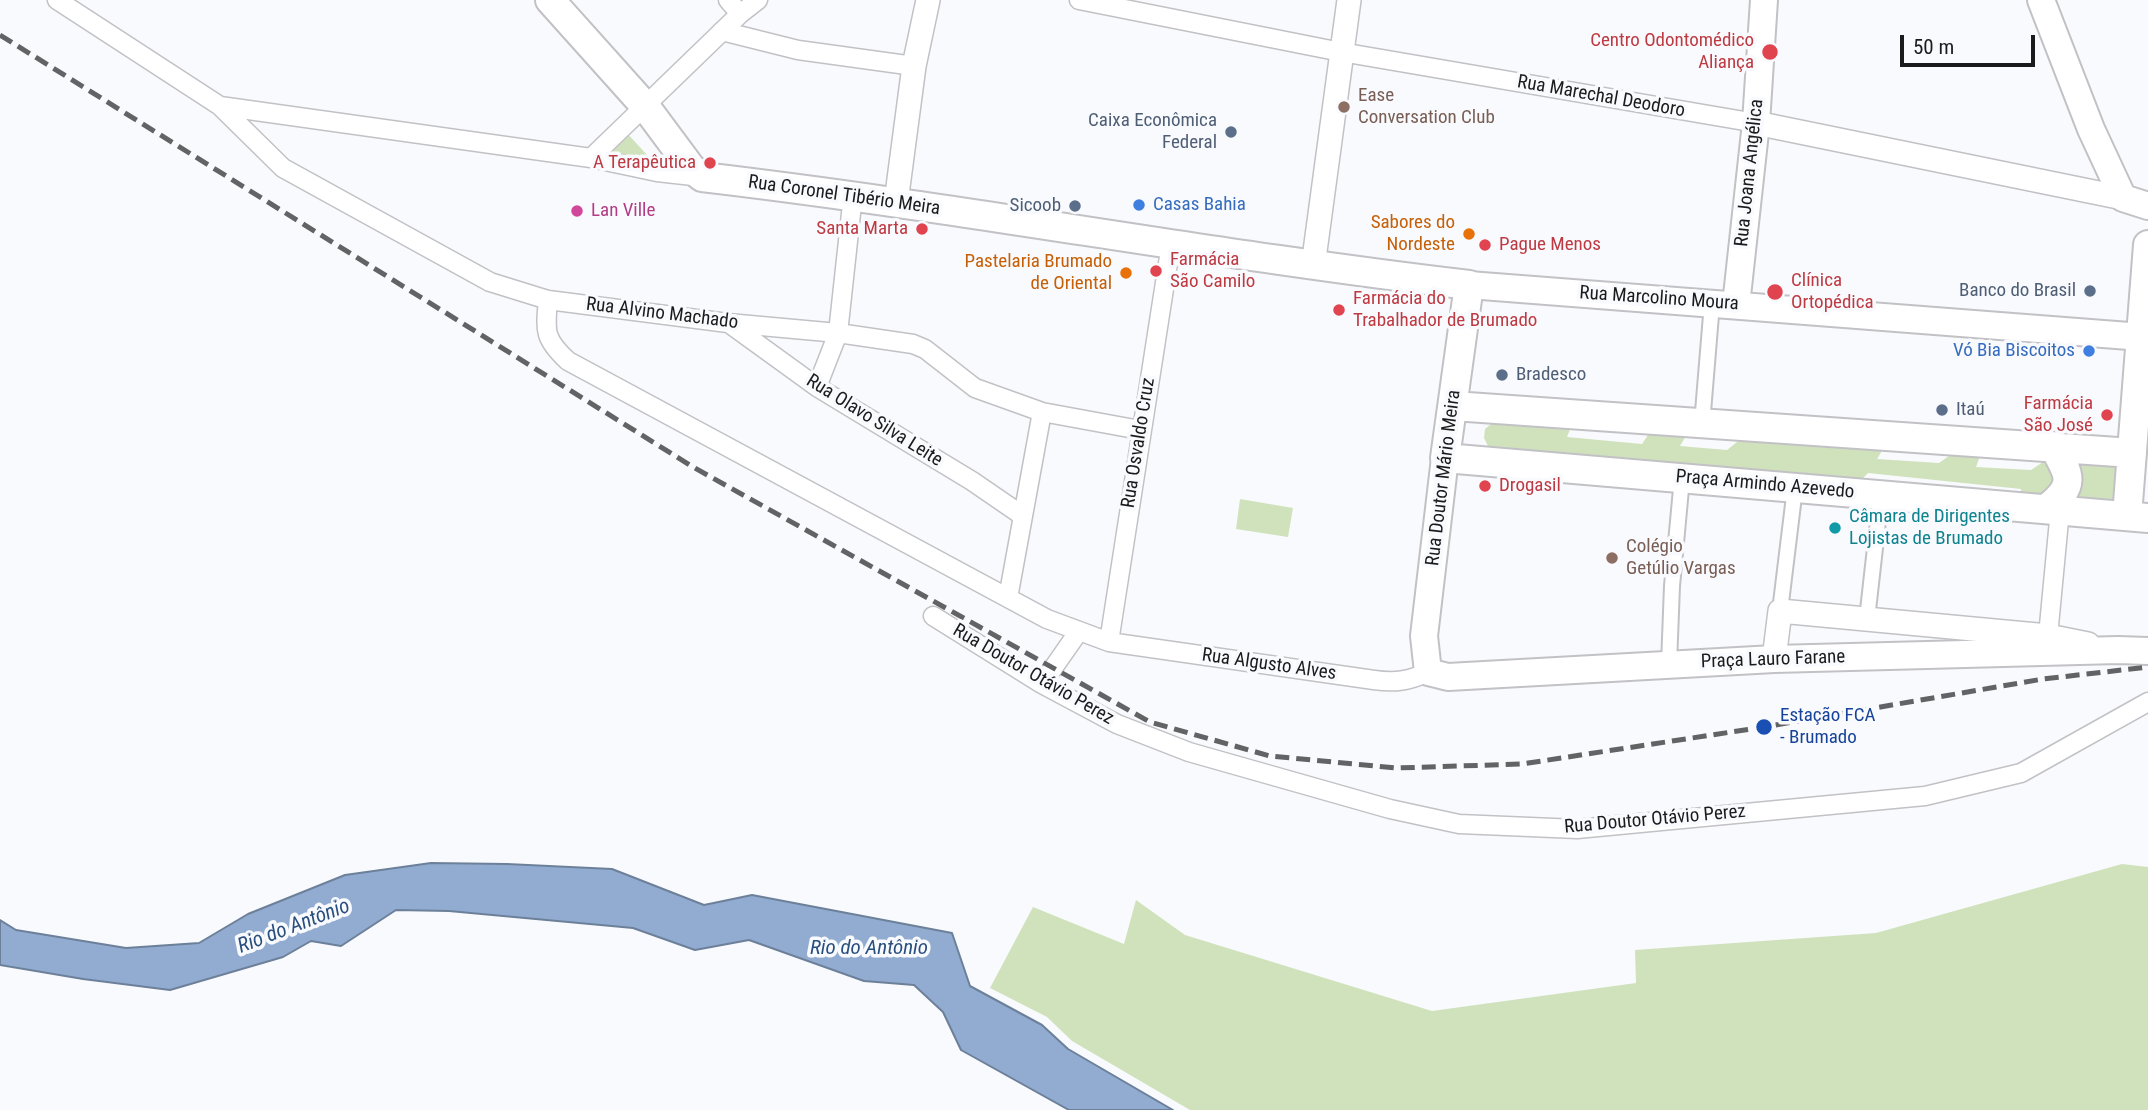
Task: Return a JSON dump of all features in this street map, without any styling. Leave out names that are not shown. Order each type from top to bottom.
[{"type":"main road","points":[[550,0],[645,106],[691,168],[702,177]]},
{"type":"main road","name":"Rua Joana Angélica","points":[[1724,304],[1755,123],[1764,0]]},
{"type":"main road","points":[[2041,0],[2091,129],[2135,202]]},
{"type":"main road","name":"Rua Coronel Tibério Meira","points":[[702,177],[853,195],[1313,266],[1469,285]]},
{"type":"main road","points":[[2138,517],[2132,453],[2148,245]]},
{"type":"main road","name":"Rua Marcolino Moura","points":[[1469,285],[2142,337]]},
{"type":"main road","name":"Rua Doutor Mário Meira","points":[[1428,672],[1424,636],[1469,285]]},
{"type":"main road","points":[[1453,406],[2132,453]]},
{"type":"main road","points":[[2053,446],[2067,470],[2069,481],[2053,509]]},
{"type":"main road","name":"Praça Armindo Azevedo","points":[[1445,458],[2138,517]]},
{"type":"main road","name":"Praça Lauro Farane","points":[[1428,672],[1448,677],[1774,659],[2148,651]]},
{"type":"street","points":[[57,0],[85,7],[220,106]]},
{"type":"street","points":[[591,158],[722,31],[734,7],[758,0]]},
{"type":"street","points":[[896,202],[914,66],[928,0]]},
{"type":"street","name":"Rua Marechal Deodoro","points":[[1079,0],[1341,52],[1755,123],[2135,202]]},
{"type":"street","points":[[1313,266],[1349,0]]},
{"type":"street","points":[[722,31],[798,50],[914,66]]},
{"type":"street","name":"Rua Coronel Tibério Meira","points":[[220,106],[591,158],[657,172],[702,177]]},
{"type":"street","name":"Rua Alvino Machado","points":[[220,106],[283,168],[491,282],[548,300],[913,344],[925,349],[975,388],[1042,412],[1140,430]]},
{"type":"street","points":[[817,387],[838,333],[853,195]]},
{"type":"street","name":"Rua Osvaldo Cruz","points":[[1109,642],[1171,244]]},
{"type":"street","points":[[548,300],[545,330],[554,349],[568,361],[1047,619],[1109,642]]},
{"type":"street","points":[[1702,424],[1724,304]]},
{"type":"street","name":"Rua Olavo Silva Leite","points":[[728,323],[817,387],[972,481],[1023,516]]},
{"type":"street","points":[[1008,598],[1042,412]]},
{"type":"street","points":[[1670,664],[1672,586],[1682,478]]},
{"type":"street","points":[[1774,659],[1795,488]]},
{"type":"street","points":[[1867,619],[1881,495]]},
{"type":"street","points":[[2048,636],[2053,509]]},
{"type":"street","name":"Praça Lauro Farane","points":[[1780,611],[2048,636],[2118,650]]},
{"type":"street","name":"Rua Doutor Otávio Perez","points":[[933,616],[1042,684],[1117,724],[1188,752],[1390,809],[1459,824],[1577,829],[1925,796],[2021,772],[2148,702]]},
{"type":"street","points":[[1042,684],[1079,631]]},
{"type":"street","name":"Rua Algusto Alves","points":[[1109,642],[1394,682],[1412,679],[1428,672]]},
{"type":"green space","points":[[626,132],[659,168],[596,160]]},
{"type":"green space","points":[[1503,422],[1571,427],[1567,437],[1642,444],[1650,432],[1687,434],[1680,446],[1727,450],[1742,438],[1883,449],[1877,459],[1939,463],[1953,453],[1980,456],[1976,467],[2031,470],[2046,460],[2053,464],[2056,494],[2022,501],[2021,489],[1868,473],[1857,484],[1497,451],[1488,446],[1484,438],[1485,429],[1491,424]]},
{"type":"green space","points":[[2076,462],[2122,465],[2118,506],[2072,503]]},
{"type":"green space","points":[[1240,499],[1293,508],[1288,537],[1236,529]]},
{"type":"green space","points":[[2122,864],[2148,867],[2148,1110],[1190,1110],[1072,1041],[1047,1017],[990,988],[1033,907],[1124,944],[1136,900],[1185,935],[1432,1011],[1636,983],[1635,950],[1876,933]]},
{"type":"water","name":"Rio do Antônio","points":[[431,863],[612,869],[704,905],[752,895],[952,933],[970,986],[1042,1025],[1068,1049],[1173,1110],[1069,1110],[961,1050],[943,1012],[914,985],[864,981],[749,940],[695,950],[633,928],[449,911],[396,910],[341,946],[311,941],[283,957],[170,990],[0,965],[0,920],[16,930],[126,948],[199,943],[248,914],[345,875]]},
{"type":"railway","points":[[0,35],[693,467],[1150,722],[1270,756],[1396,768],[1522,764],[1764,727],[2043,679],[2148,667]]},
{"type":"place","name":"Centro Odontomédico Aliança","points":[[1770,52]]},
{"type":"place","name":"Ease Conversation Club","points":[[1344,107]]},
{"type":"place","name":"Caixa Econômica Federal","points":[[1231,132]]},
{"type":"place","name":"A Terapêutica","points":[[710,163]]},
{"type":"place","name":"Casas Bahia","points":[[1139,205]]},
{"type":"place","name":"Sicoob","points":[[1075,206]]},
{"type":"place","name":"Lan Ville","points":[[577,211]]},
{"type":"place","name":"Santa Marta","points":[[922,229]]},
{"type":"place","name":"Sabores do Nordeste","points":[[1469,234]]},
{"type":"place","name":"Pague Menos","points":[[1485,245]]},
{"type":"place","name":"Farmácia São Camilo","points":[[1156,271]]},
{"type":"place","name":"Pastelaria Brumado de Oriental","points":[[1126,273]]},
{"type":"place","name":"Banco do Brasil","points":[[2090,291]]},
{"type":"place","name":"Clínica Ortopédica","points":[[1775,292]]},
{"type":"place","name":"Farmácia do Trabalhador de Brumado","points":[[1339,310]]},
{"type":"place","name":"Vó Bia Biscoitos","points":[[2089,351]]},
{"type":"place","name":"Bradesco","points":[[1502,375]]},
{"type":"place","name":"Itaú","points":[[1942,410]]},
{"type":"place","name":"Farmácia São José","points":[[2107,415]]},
{"type":"place","name":"Drogasil","points":[[1485,486]]},
{"type":"place","name":"Câmara de Dirigentes Lojistas de Brumado","points":[[1835,528]]},
{"type":"place","name":"Colégio Getúlio Vargas","points":[[1612,558]]},
{"type":"place","name":"Estação FCA - Brumado","points":[[1764,727]]}]
